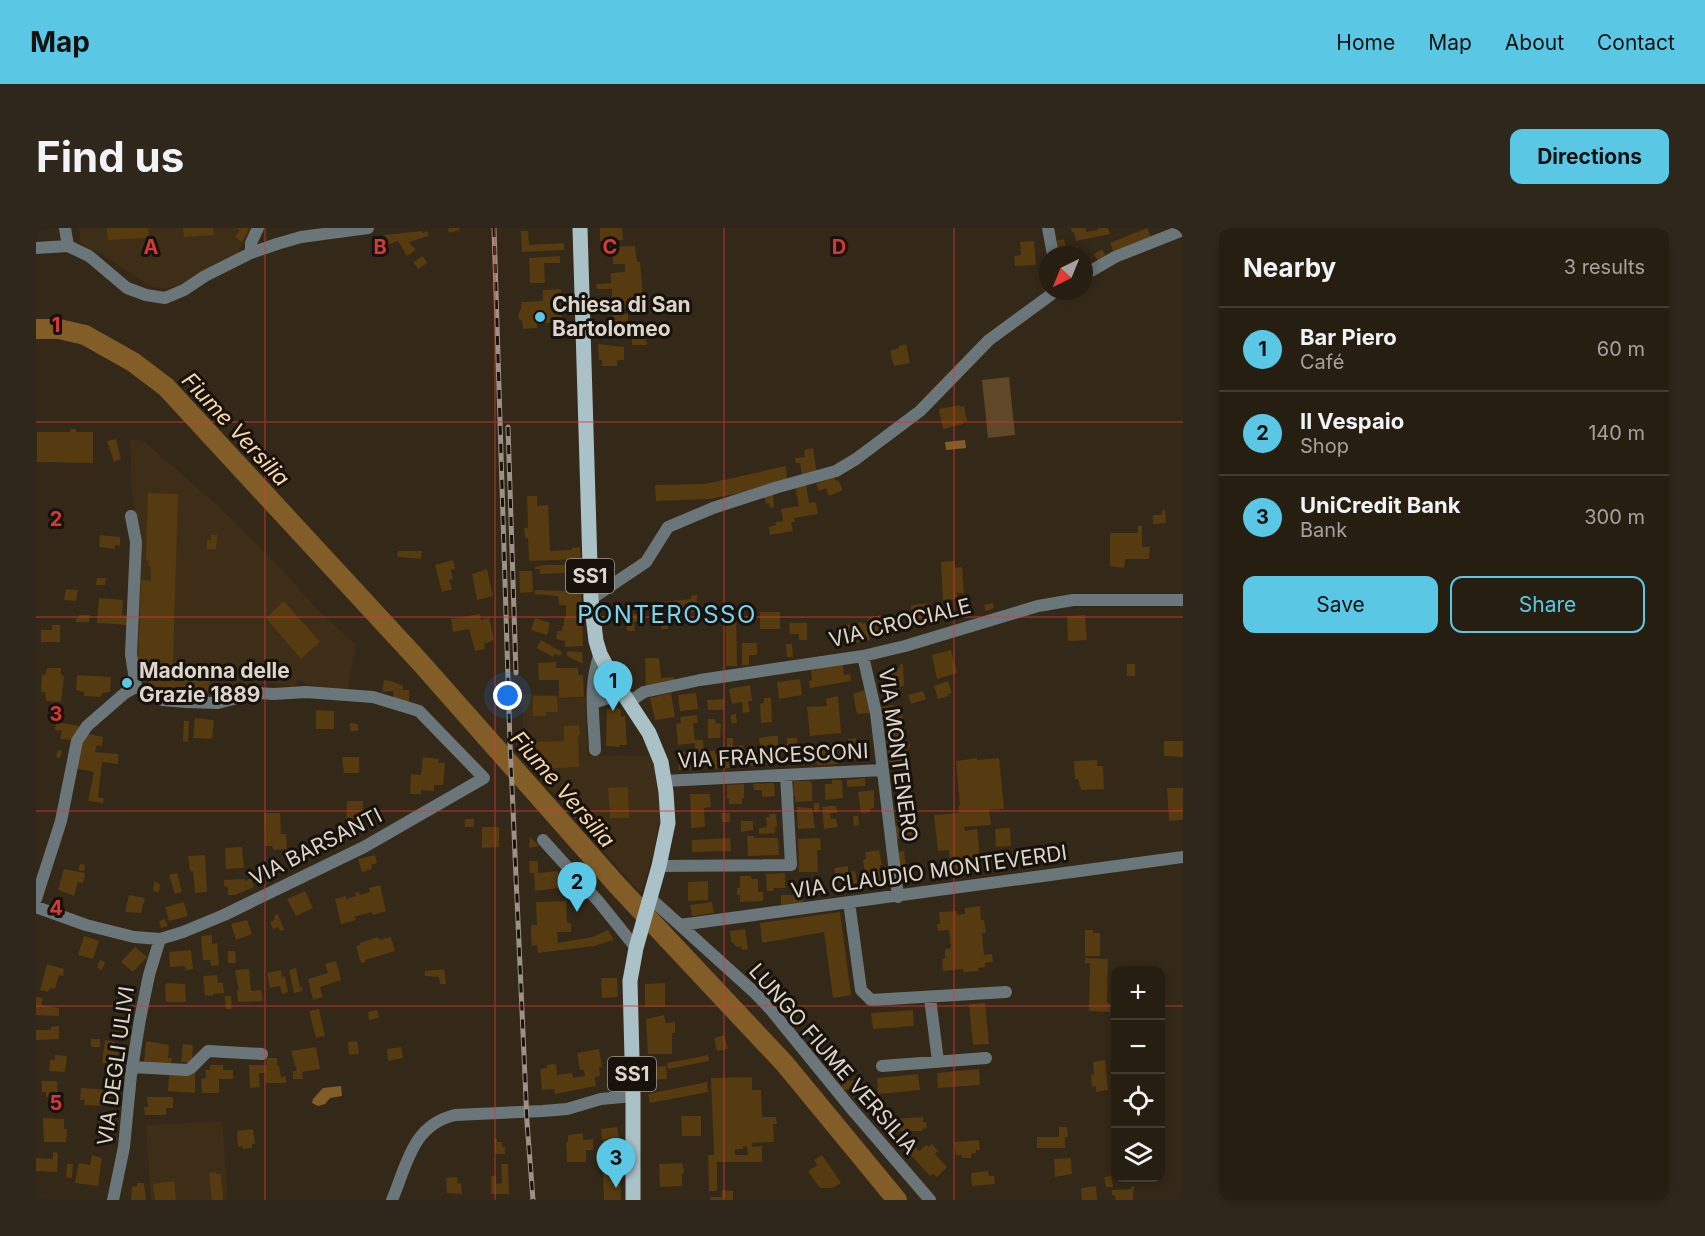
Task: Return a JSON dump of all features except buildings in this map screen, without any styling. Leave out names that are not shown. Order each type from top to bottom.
[{"type":"main road","name":"SS1","points":[[579,228],[591,599],[596,640],[600,654],[649,733],[661,762],[668,823],[659,866],[636,948],[630,981],[633,1200]]},
{"type":"street","points":[[65,228],[68,246]]},
{"type":"street","points":[[251,253],[251,243],[258,228]]},
{"type":"street","points":[[36,248],[68,246],[89,255],[127,288],[146,295],[165,298],[251,253],[301,237],[368,228]]},
{"type":"street","points":[[1048,228],[1051,246]]},
{"type":"street","points":[[1093,270],[1115,257],[1183,230]]},
{"type":"street","points":[[591,599],[646,562],[668,527],[713,508],[836,471],[855,459],[920,411],[989,340],[1044,300]]},
{"type":"street","points":[[36,899],[61,821],[77,741],[87,726],[136,687],[131,654],[136,542],[131,516]]},
{"type":"street","name":"VIA CROCIALE","points":[[593,703],[626,698],[700,680],[863,656],[1038,606],[1073,600],[1183,600]]},
{"type":"street","points":[[595,750],[592,686],[600,654]]},
{"type":"street","name":"VIA MONTENERO","points":[[863,656],[876,713],[898,897]]},
{"type":"street","name":"VIA BARSANTI","points":[[136,687],[162,700],[186,702],[218,703],[256,693],[306,692],[373,697],[419,711],[484,778],[364,847],[224,915],[160,939]]},
{"type":"street","name":"VIA FRANCESCONI","points":[[664,781],[883,771]]},
{"type":"street","points":[[659,866],[791,865],[786,775]]},
{"type":"street","points":[[543,840],[599,902],[636,948]]},
{"type":"street","name":"VIA CLAUDIO MONTEVERDI","points":[[680,926],[1183,857]]},
{"type":"street","name":"LUNGO FIUME VERSILIA","points":[[649,901],[754,992],[771,1010],[930,1200]]},
{"type":"street","points":[[849,902],[861,990],[871,1000],[1006,992]]},
{"type":"street","points":[[36,907],[134,937],[160,939]]},
{"type":"street","name":"VIA DEGLI ULIVI","points":[[113,1200],[124,1147],[132,1067],[148,975],[160,939]]},
{"type":"street","points":[[930,998],[938,1061]]},
{"type":"street","points":[[132,1067],[187,1070],[208,1051],[262,1054]]},
{"type":"street","points":[[882,1066],[986,1058]]},
{"type":"street","points":[[392,1200],[415,1143],[428,1128],[444,1118],[455,1115],[567,1109],[601,1099],[633,1096]]},
{"type":"shaded area","points":[[79,228],[251,228],[237,255],[179,286],[161,288],[148,285],[100,253],[81,244]]},
{"type":"shaded area","points":[[1009,377],[1015,435],[988,438],[982,380]]},
{"type":"shaded area","points":[[130,439],[145,442],[217,505],[270,557],[319,611],[356,645],[348,690],[317,688],[299,680],[293,687],[272,683],[237,687],[221,697],[167,693],[150,690],[145,686],[137,665],[141,533],[132,501]]},
{"type":"shaded area","points":[[965,440],[966,448],[946,450],[945,442]]},
{"type":"shaded area","points":[[522,694],[558,695],[559,699],[586,698],[587,756],[650,755],[660,788],[660,819],[653,854],[641,893],[524,760]]},
{"type":"shaded area","points":[[341,1086],[342,1096],[330,1098],[325,1104],[318,1106],[312,1103],[323,1088]]},
{"type":"shaded area","points":[[222,1121],[228,1200],[151,1200],[146,1125]]},
{"type":"waterway","name":"Fiume Versilia","points":[[36,329],[59,329],[85,335],[133,362],[166,387],[420,662],[616,884],[785,1064],[897,1200]]},
{"type":"railway","points":[[494,228],[510,743],[527,1122],[533,1200]]},
{"type":"railway","points":[[508,427],[516,673]]},
{"type":"place","name":"Chiesa di San Bartolomeo","points":[[540,317]]},
{"type":"place","name":"Madonna delle Grazie 1889","points":[[127,683]]},
{"type":"place","name":"Bar Piero","points":[[613,711]]},
{"type":"place","name":"Il Vespaio","points":[[577,912]]},
{"type":"place","name":"UniCredit Bank","points":[[616,1188]]},
{"type":"district","name":"PONTEROSSO","points":[[667,615]]}]
